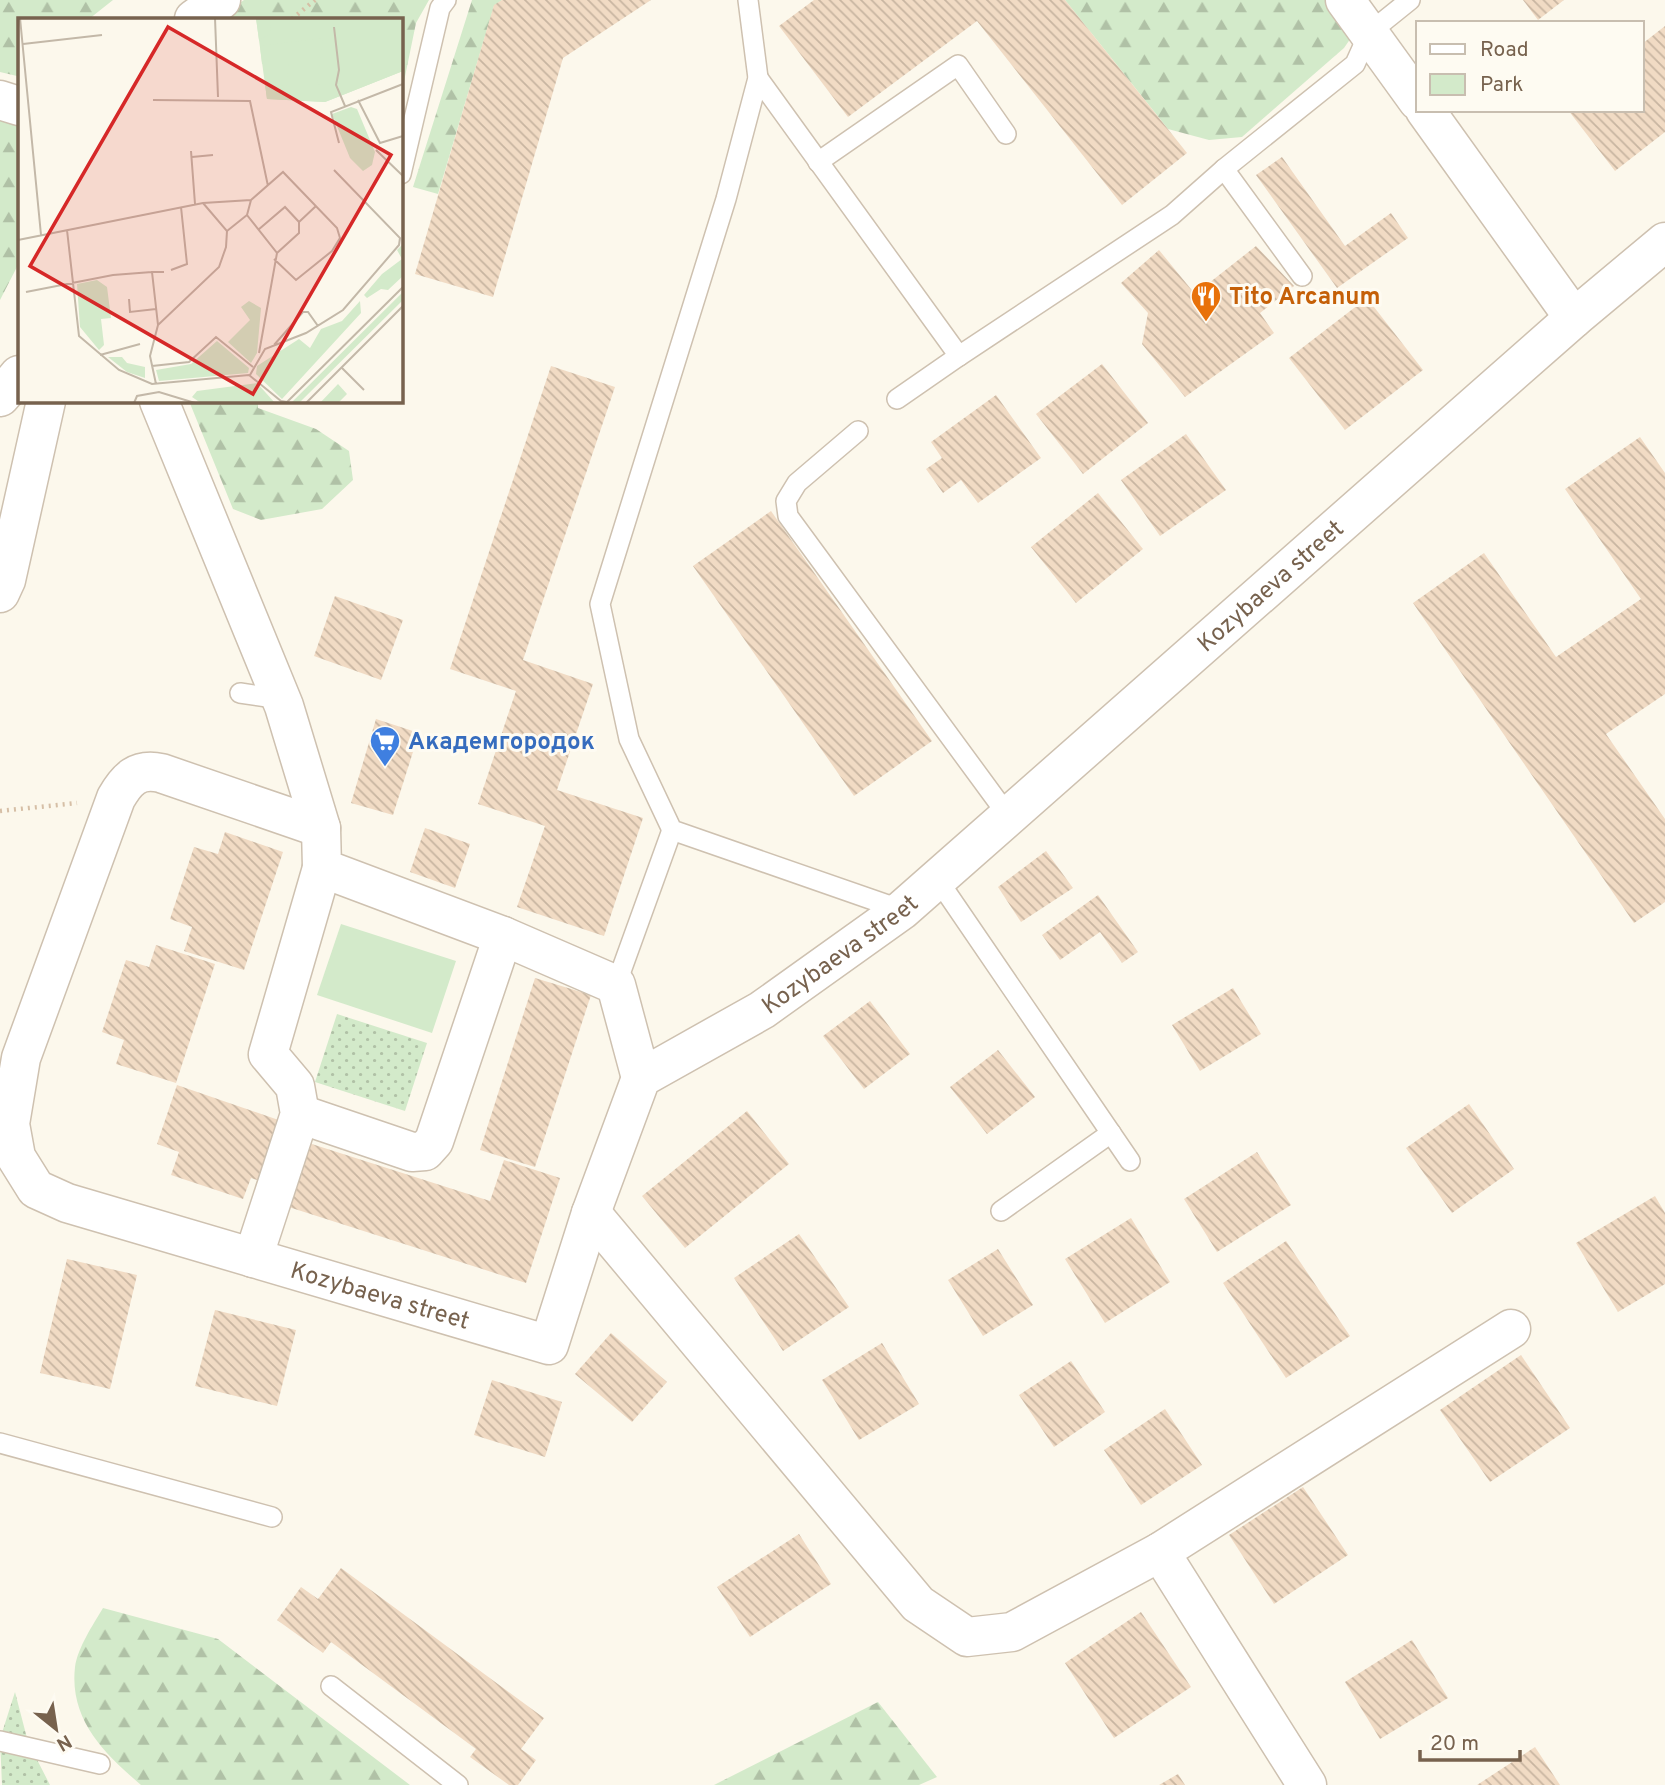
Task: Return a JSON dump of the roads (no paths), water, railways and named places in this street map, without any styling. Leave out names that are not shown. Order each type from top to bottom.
[{"type":"street","points":[[195,18],[220,0]]},
{"type":"street","points":[[1345,0],[1416,98]]},
{"type":"street","points":[[0,86],[18,91]]},
{"type":"street","points":[[0,100],[18,106]]},
{"type":"street","points":[[1426,112],[1574,318]]},
{"type":"street","name":"Kozybaeva street","points":[[321,828],[146,770],[128,779],[116,797],[21,1058],[10,1124],[16,1157],[36,1189],[49,1197],[549,1345],[591,1213],[641,1078],[762,1010],[902,910],[1574,318],[1665,242]]},
{"type":"street","points":[[0,397],[18,376]]},
{"type":"street","points":[[0,593],[6,580],[46,402]]},
{"type":"street","points":[[159,402],[281,699],[321,828],[322,867],[268,1054],[295,1086],[300,1114],[253,1258]]},
{"type":"street","points":[[322,867],[503,936],[615,985],[641,1078]]},
{"type":"street","points":[[300,1114],[412,1152],[425,1151],[434,1141],[503,936]]},
{"type":"street","points":[[591,1213],[918,1604],[967,1637],[1012,1632],[1160,1552],[1511,1329]]},
{"type":"street","points":[[1160,1552],[1307,1785]]},
{"type":"lane","points":[[402,170],[440,8],[446,0]]},
{"type":"lane","points":[[615,985],[672,830],[629,739],[600,604],[726,199],[758,78],[748,0]]},
{"type":"lane","points":[[897,399],[1172,215],[1224,169],[1355,64],[1369,33],[1410,0]]},
{"type":"lane","points":[[818,162],[958,65],[1006,134]]},
{"type":"lane","points":[[758,78],[959,356]]},
{"type":"lane","points":[[1224,169],[1302,276]]},
{"type":"lane","points":[[858,431],[797,483],[786,500],[788,516],[1009,817]]},
{"type":"lane","points":[[240,693],[281,699]]},
{"type":"lane","points":[[672,830],[902,910]]},
{"type":"lane","points":[[938,880],[1130,1161]]},
{"type":"lane","points":[[1001,1211],[1111,1133]]},
{"type":"lane","points":[[0,1443],[272,1517]]},
{"type":"lane","points":[[331,1686],[458,1785]]},
{"type":"lane","points":[[0,1741],[100,1764]]},
{"type":"place","name":"Tito Arcanum","points":[[1206,323]]},
{"type":"place","name":"Академгородок","points":[[385,768]]}]
